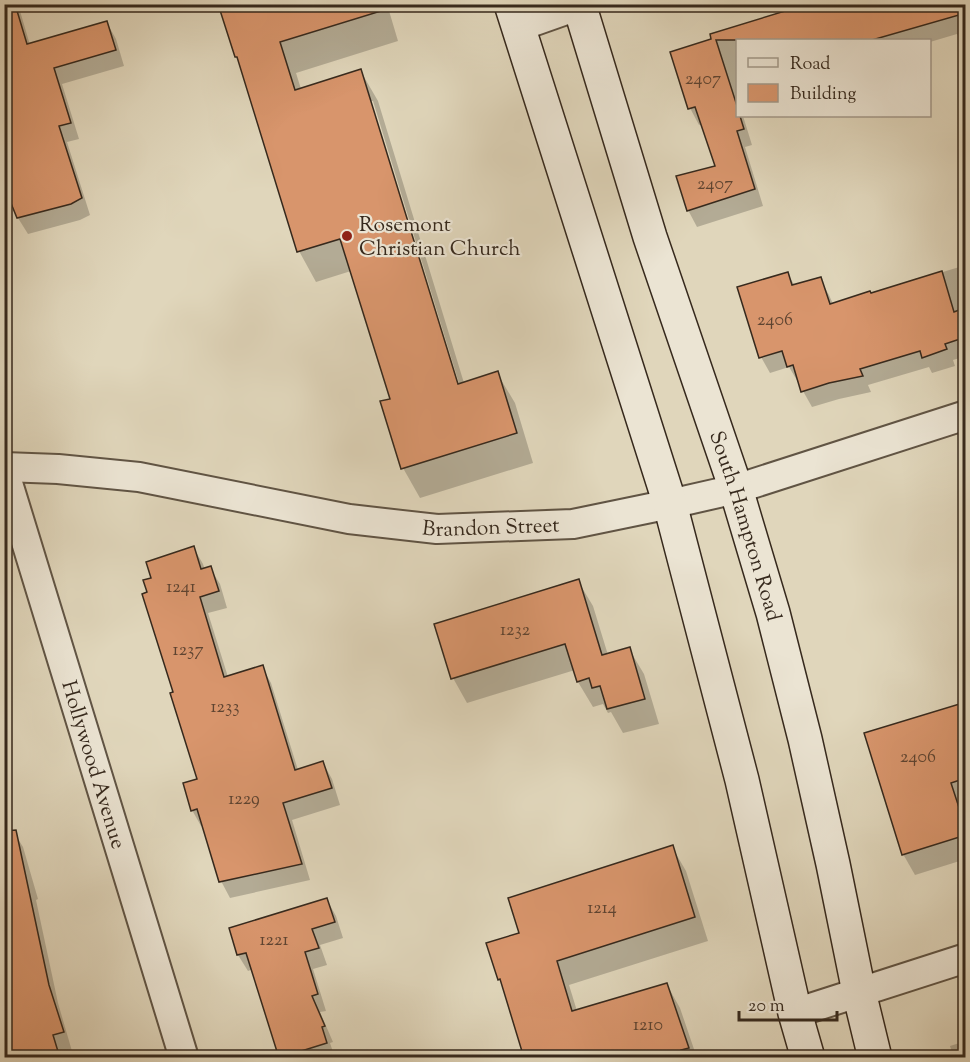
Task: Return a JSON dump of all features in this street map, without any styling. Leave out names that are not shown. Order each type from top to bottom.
[{"type":"main road","name":"South Hampton Road","points":[[580,5],[650,237],[736,489],[773,614],[805,740],[875,1058]]},
{"type":"main road","points":[[514,16],[670,504],[742,780],[795,1012],[808,1058]]},
{"type":"street","points":[[514,16],[580,5]]},
{"type":"street","name":"Brandon Street","points":[[4,468],[58,469],[139,477],[349,519],[437,529],[573,524],[736,489],[966,415]]},
{"type":"street","name":"Hollywood Avenue","points":[[4,468],[184,1058]]},
{"type":"street","points":[[795,1012],[966,958]]},
{"type":"building","points":[[4,4],[15,4],[27,44],[107,21],[116,50],[54,68],[71,123],[59,126],[82,198],[71,204],[17,218],[4,186]]},
{"type":"building","name":"Rosemont Christian Church","points":[[218,4],[380,4],[381,11],[280,42],[295,90],[361,69],[458,384],[498,371],[517,433],[401,469],[380,401],[390,399],[340,239],[297,252],[237,57],[235,57]]},
{"type":"building","points":[[808,4],[966,4],[966,13],[875,39],[716,40],[736,103],[736,117],[740,117],[744,129],[737,131],[755,189],[687,211],[676,176],[715,166],[695,107],[688,109],[670,52],[711,39],[710,34]]},
{"type":"building","points":[[942,271],[954,312],[959,310],[966,337],[945,344],[947,349],[922,358],[920,351],[860,369],[863,376],[801,392],[793,365],[787,367],[782,351],[759,358],[737,287],[788,272],[792,285],[821,277],[830,304]]},
{"type":"building","points":[[194,546],[201,569],[211,566],[219,591],[200,597],[224,677],[263,665],[295,770],[323,761],[332,788],[283,803],[302,864],[219,882],[197,809],[191,811],[183,783],[197,779],[142,594],[147,592],[143,580],[151,578],[146,562]]},
{"type":"building","points":[[579,579],[602,655],[630,647],[645,699],[607,709],[600,686],[592,688],[589,678],[577,682],[565,644],[451,679],[434,624]]},
{"type":"building","points":[[966,702],[966,778],[951,783],[966,835],[902,855],[864,733]]},
{"type":"building","points":[[16,830],[49,985],[64,1032],[53,1035],[60,1058],[4,1058],[4,831]]},
{"type":"building","points":[[673,845],[695,917],[557,961],[572,1011],[667,983],[689,1048],[681,1050],[683,1058],[524,1058],[500,979],[498,980],[486,943],[519,933],[508,898]]},
{"type":"building","points":[[327,898],[335,922],[312,929],[319,948],[305,952],[318,994],[312,996],[325,1026],[322,1027],[327,1043],[279,1058],[246,953],[237,955],[229,928]]},
{"type":"place","name":"Rosemont Christian Church","points":[[347,236]]}]
